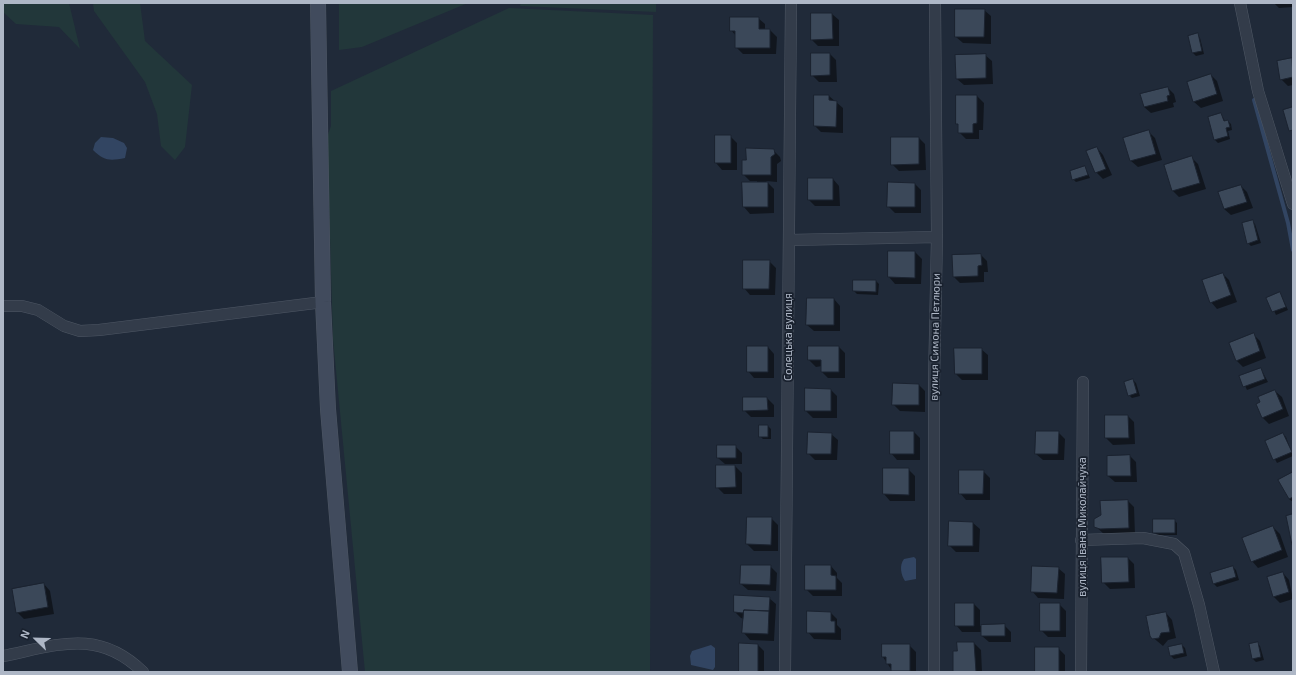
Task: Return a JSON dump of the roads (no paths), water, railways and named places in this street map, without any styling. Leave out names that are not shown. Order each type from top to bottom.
[{"type":"main road","points":[[318,3],[323,302],[328,409],[350,672]]},
{"type":"street","name":"Солецька вулиця","points":[[785,672],[791,3]]},
{"type":"street","name":"вулиця Симона Петлюри","points":[[934,672],[934,382],[937,237],[935,3]]},
{"type":"street","points":[[1240,3],[1258,91],[1293,204]]},
{"type":"street","points":[[789,240],[937,237]]},
{"type":"street","points":[[3,306],[22,306],[38,310],[64,326],[80,331],[99,330],[323,302]]},
{"type":"street","name":"вулиця Івана Миколайчука","points":[[1081,672],[1083,382]]},
{"type":"street","points":[[1081,540],[1143,538],[1174,544],[1184,553],[1214,672]]},
{"type":"street","points":[[3,656],[63,644],[84,643],[109,648],[120,653],[143,672]]},
{"type":"water","points":[[101,137],[113,138],[124,143],[127,148],[125,158],[115,160],[108,159],[97,154],[93,150],[95,143]]},
{"type":"water","points":[[914,557],[916,559],[916,579],[905,581],[901,570],[902,561],[904,559]]},
{"type":"water","points":[[711,645],[715,648],[715,667],[713,670],[691,665],[690,656],[692,651]]},
{"type":"waterway","points":[[1254,100],[1288,223],[1293,250]]}]
